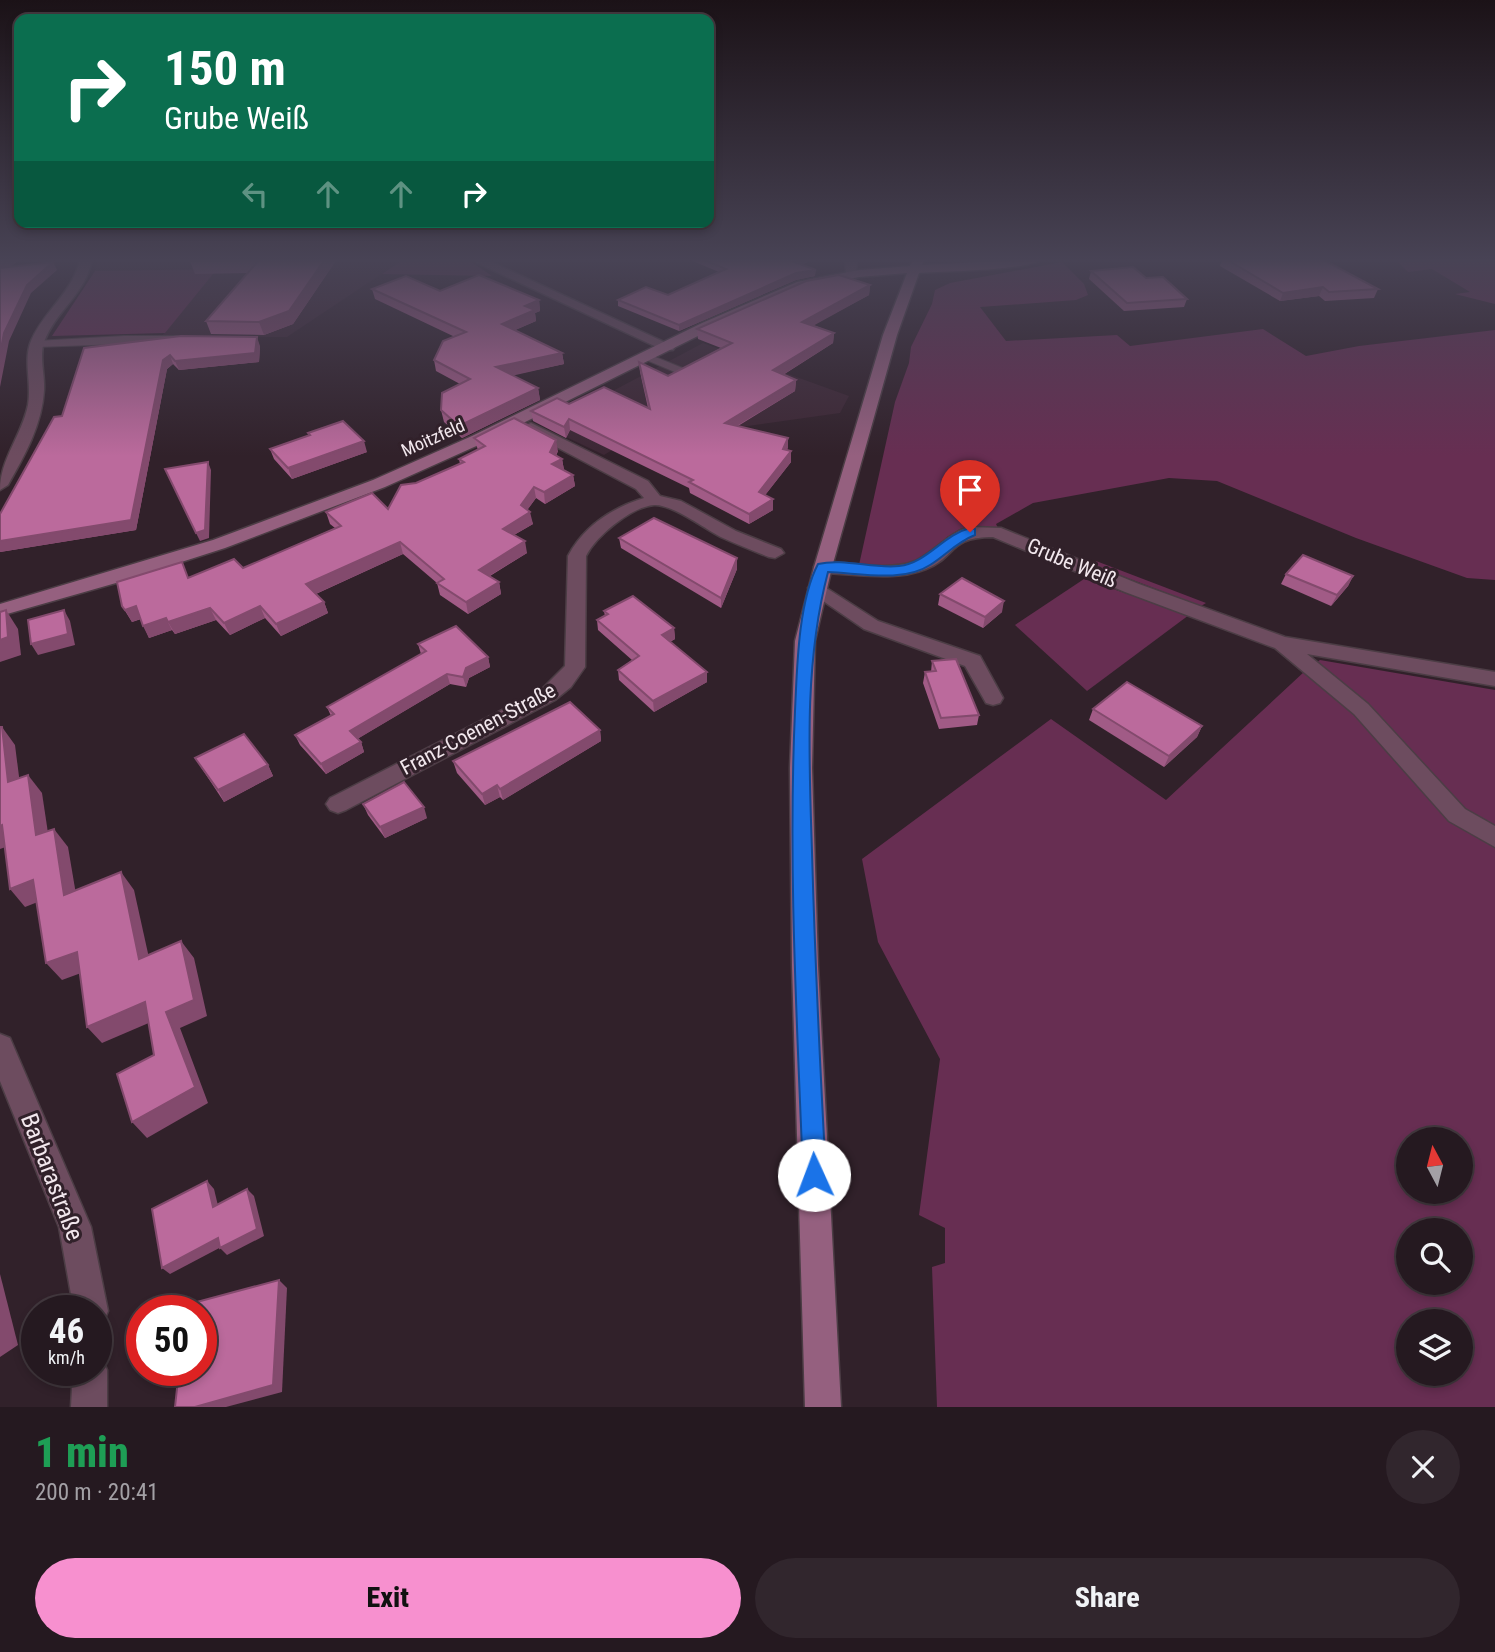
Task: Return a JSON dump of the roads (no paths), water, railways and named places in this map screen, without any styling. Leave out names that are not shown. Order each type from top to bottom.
[{"type":"main road","name":"Moitzfeld","points":[[0,610],[145,568],[325,505],[516,421],[716,325]]},
{"type":"main road","points":[[823,1407],[805,965],[801,768],[805,641],[820,578],[894,325]]},
{"type":"street","points":[[0,485],[25,441],[34,413],[36,344],[47,325]]},
{"type":"street","points":[[619,325],[668,347]]},
{"type":"street","points":[[516,421],[642,485],[654,500],[675,505],[730,535],[775,553]]},
{"type":"street","name":"Franz-Coenen-Straße","points":[[338,804],[548,695],[564,682],[575,667],[577,556],[582,544],[599,529],[654,500]]},
{"type":"street","name":"Grube Weiß","points":[[820,578],[900,570],[923,564],[955,538],[970,532],[995,532],[1132,588],[1282,643],[1495,679]]},
{"type":"street","points":[[820,578],[871,625],[973,661],[993,698]]},
{"type":"street","name":"Grube Weiß","points":[[1282,643],[1361,709],[1457,815],[1495,838]]},
{"type":"street","name":"Barbarastraße","points":[[0,1047],[75,1227],[88,1295]]},
{"type":"street","points":[[89,1407],[90,1386]]},
{"type":"lane","points":[[36,344],[124,338],[193,339]]},
{"type":"lane","points":[[648,357],[686,373]]}]
